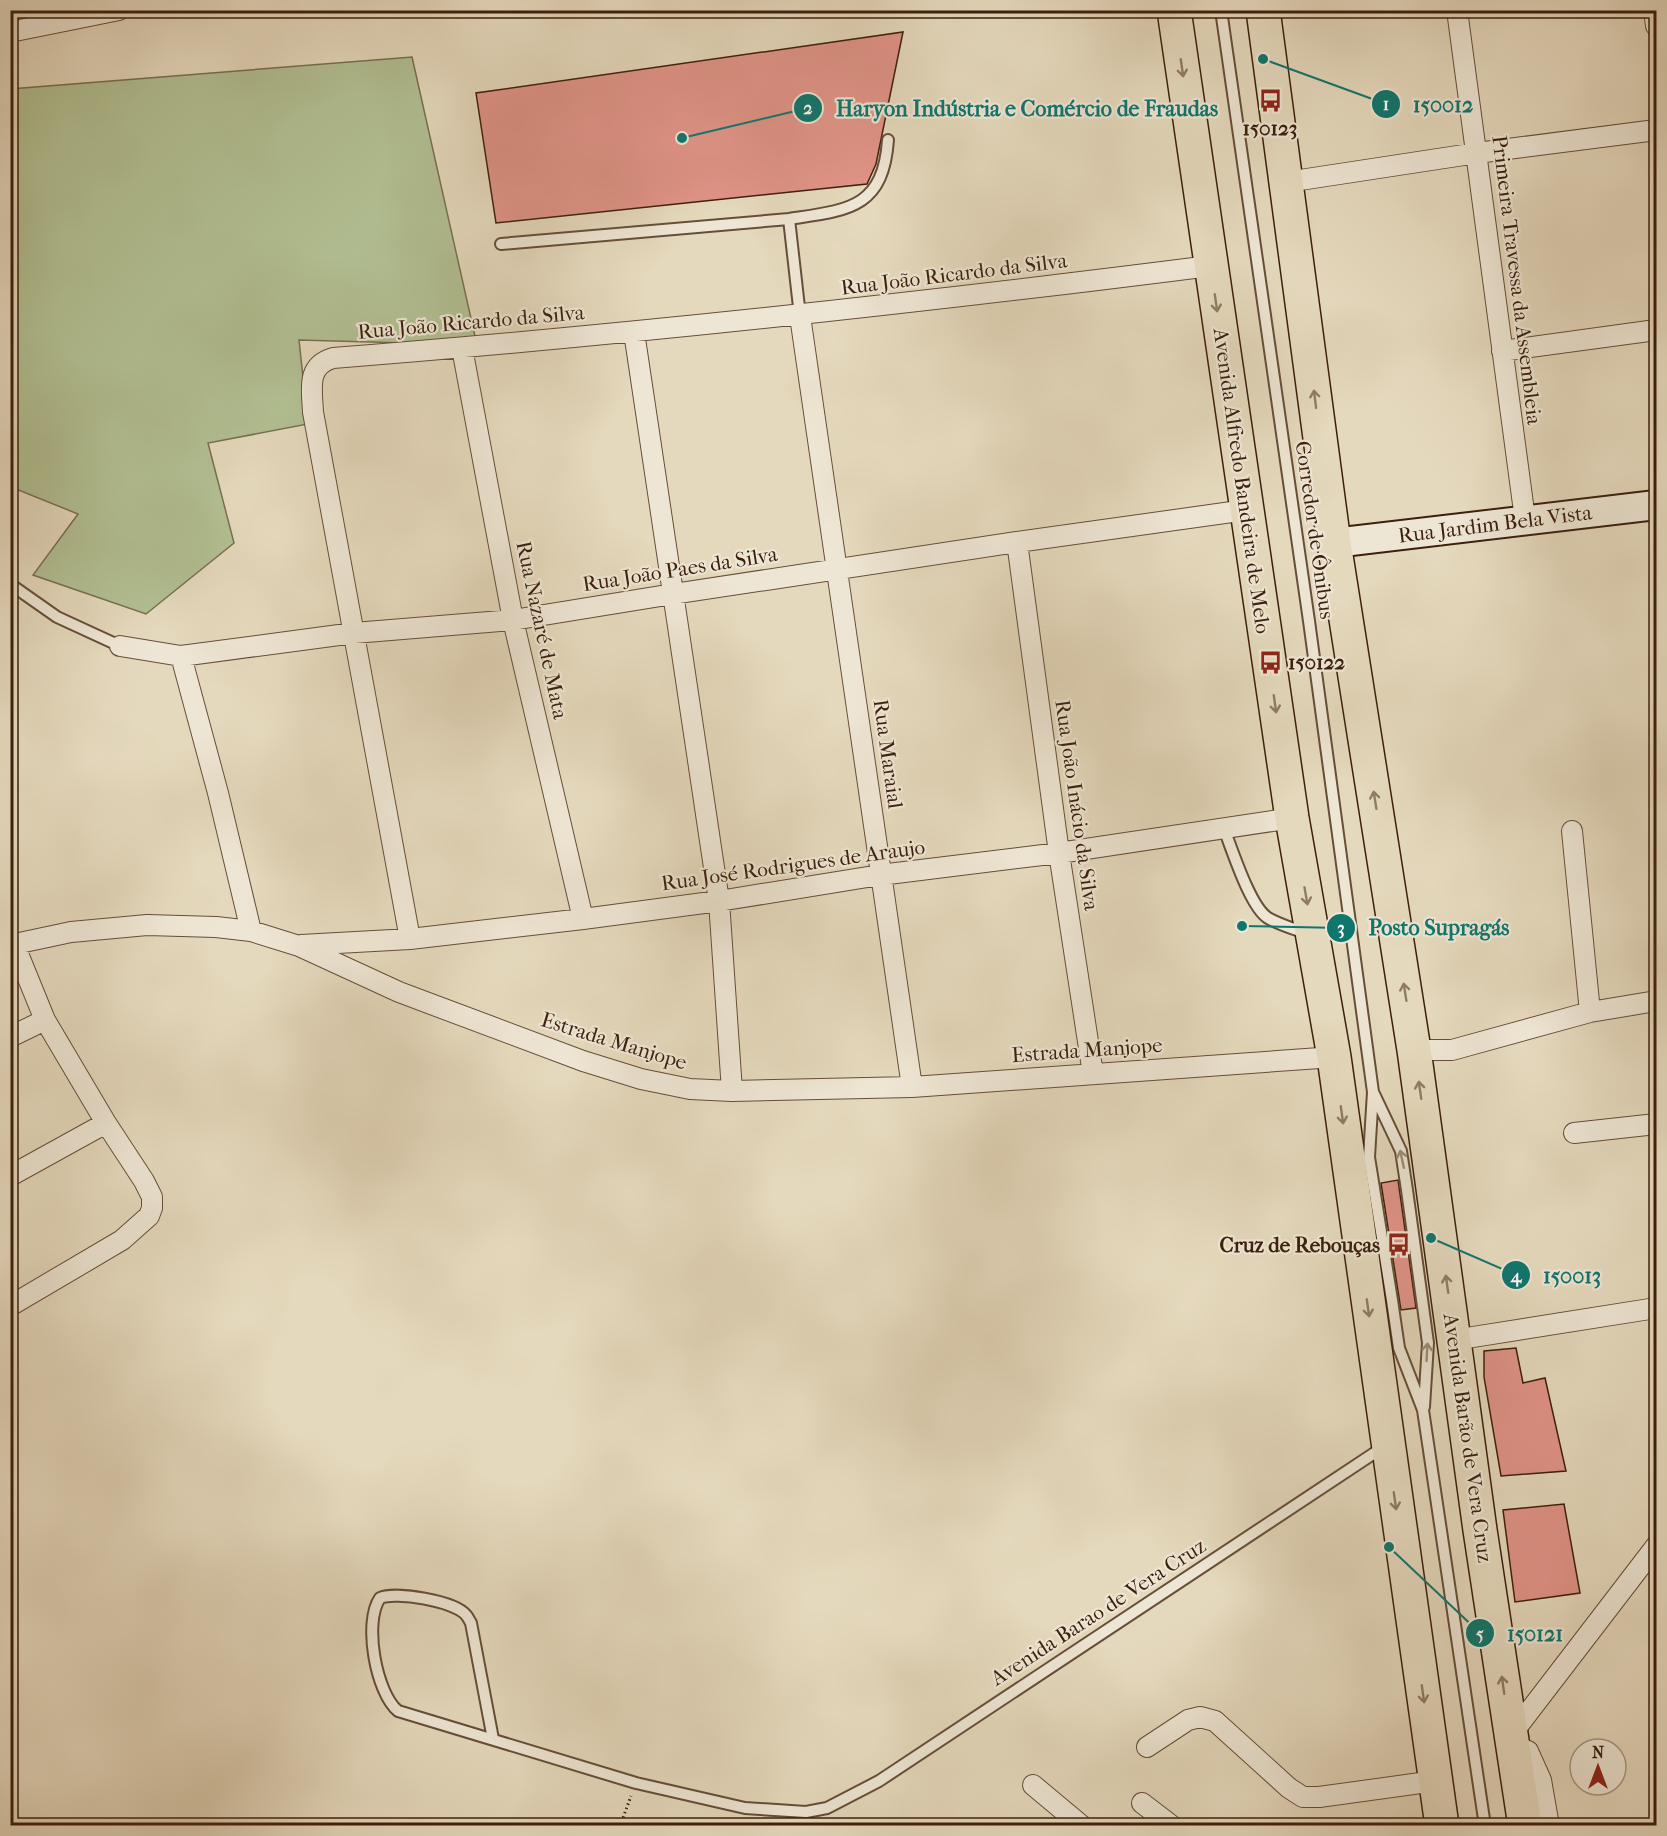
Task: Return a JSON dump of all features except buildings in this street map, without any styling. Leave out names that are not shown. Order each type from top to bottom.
[{"type":"highway","name":"Avenida Alfredo Bandeira de Melo","points":[[1174,10],[1292,818],[1334,1057]]},
{"type":"highway","points":[[1263,10],[1334,543],[1414,1050]]},
{"type":"highway","name":"Avenida Barão de Vera Cruz","points":[[1414,1050],[1525,1826]]},
{"type":"highway","points":[[1334,1057],[1442,1826]]},
{"type":"main road","name":"Rua Jardim Bela Vista","points":[[1334,543],[1656,505]]},
{"type":"street","points":[[10,32],[119,10]]},
{"type":"street","name":"Primeira Travessa da Assembleia","points":[[1457,10],[1525,519]]},
{"type":"street","points":[[1654,10],[1656,26]]},
{"type":"street","points":[[1287,182],[1477,153],[1656,130]]},
{"type":"street","name":"Rua João Ricardo da Silva","points":[[410,939],[313,412],[311,386],[314,371],[320,363],[333,358],[800,316],[1210,267]]},
{"type":"street","name":"Rua Maraial","points":[[800,316],[912,1087]]},
{"type":"street","points":[[1502,351],[1656,330]]},
{"type":"street","points":[[634,332],[719,901],[732,1091]]},
{"type":"street","name":"Rua Nazaré de Mata","points":[[462,348],[513,620],[582,920]]},
{"type":"street","name":"Rua João Paes da Silva","points":[[120,646],[181,656],[354,633],[513,620],[1017,542],[1246,510]]},
{"type":"street","name":"Rua João Inácio da Silva","points":[[1017,542],[1059,853],[1093,1074]]},
{"type":"street","points":[[181,656],[218,793],[251,931]]},
{"type":"street","name":"Rua José Rodrigues de Araujo","points":[[299,946],[410,939],[582,920],[880,875],[1059,853],[1292,818]]},
{"type":"street","points":[[1572,831],[1590,1012]]},
{"type":"street","name":"Estrada Manjope","points":[[12,945],[71,932],[147,925],[216,927],[251,931],[299,946],[399,992],[583,1061],[641,1079],[690,1089],[732,1091],[912,1087],[1334,1057]]},
{"type":"street","points":[[10,1306],[122,1240],[149,1216],[152,1208],[152,1197],[144,1181],[106,1123],[45,1020],[12,945]]},
{"type":"street","points":[[1414,1050],[1452,1050],[1590,1012],[1650,1002]]},
{"type":"street","points":[[10,1037],[45,1020]]},
{"type":"street","points":[[10,1176],[106,1123]]},
{"type":"street","points":[[1574,1133],[1656,1124]]},
{"type":"street","points":[[1454,1340],[1656,1308]]},
{"type":"street","points":[[1549,1826],[1541,1780],[1528,1751],[1512,1740],[1656,1546]]},
{"type":"street","points":[[1147,1747],[1188,1720],[1200,1717],[1215,1721],[1289,1788],[1303,1797],[1319,1797],[1435,1781]]},
{"type":"street","points":[[1033,1785],[1082,1826]]},
{"type":"street","points":[[1142,1803],[1172,1826]]},
{"type":"lane","name":"Corredor de Ônibus","points":[[1221,10],[1309,621],[1372,1092],[1369,1157],[1400,1348],[1423,1410],[1485,1826]]},
{"type":"lane","points":[[501,244],[789,219],[831,213],[857,203],[874,191],[887,158],[888,140]]},
{"type":"lane","points":[[789,219],[800,316]]},
{"type":"lane","points":[[10,584],[57,617],[120,646]]},
{"type":"lane","points":[[1224,829],[1245,881],[1263,914],[1269,919],[1313,936]]},
{"type":"lane","name":"Corredor de Ônibus","points":[[1372,1092],[1401,1151],[1428,1343],[1423,1410]]},
{"type":"lane","name":"Avenida Barao de Vera Cruz","points":[[636,1783],[745,1808],[806,1812],[827,1808],[879,1781],[1388,1445]]},
{"type":"lane","points":[[493,1739],[471,1623],[466,1614],[430,1599],[399,1596],[380,1598],[373,1612],[372,1629],[378,1674],[392,1706],[407,1714],[636,1783]]},
{"type":"path","points":[[620,1826],[636,1783]]},
{"type":"green space","points":[[412,57],[477,345],[299,340],[308,424],[208,443],[234,543],[146,614],[33,575],[78,514],[11,487],[10,89]]},
{"type":"place","name":"150012","points":[[1263,59]]},
{"type":"place","name":"150123","points":[[1270,100]]},
{"type":"place","name":"Haryon Indústria e Comércio de Fraudas","points":[[682,138]]},
{"type":"place","name":"150122","points":[[1270,662]]},
{"type":"place","name":"Posto Supragás","points":[[1242,926]]},
{"type":"place","name":"150013","points":[[1431,1238]]},
{"type":"place","name":"Cruz de Rebouças","points":[[1398,1245]]},
{"type":"place","name":"150121","points":[[1389,1547]]}]
